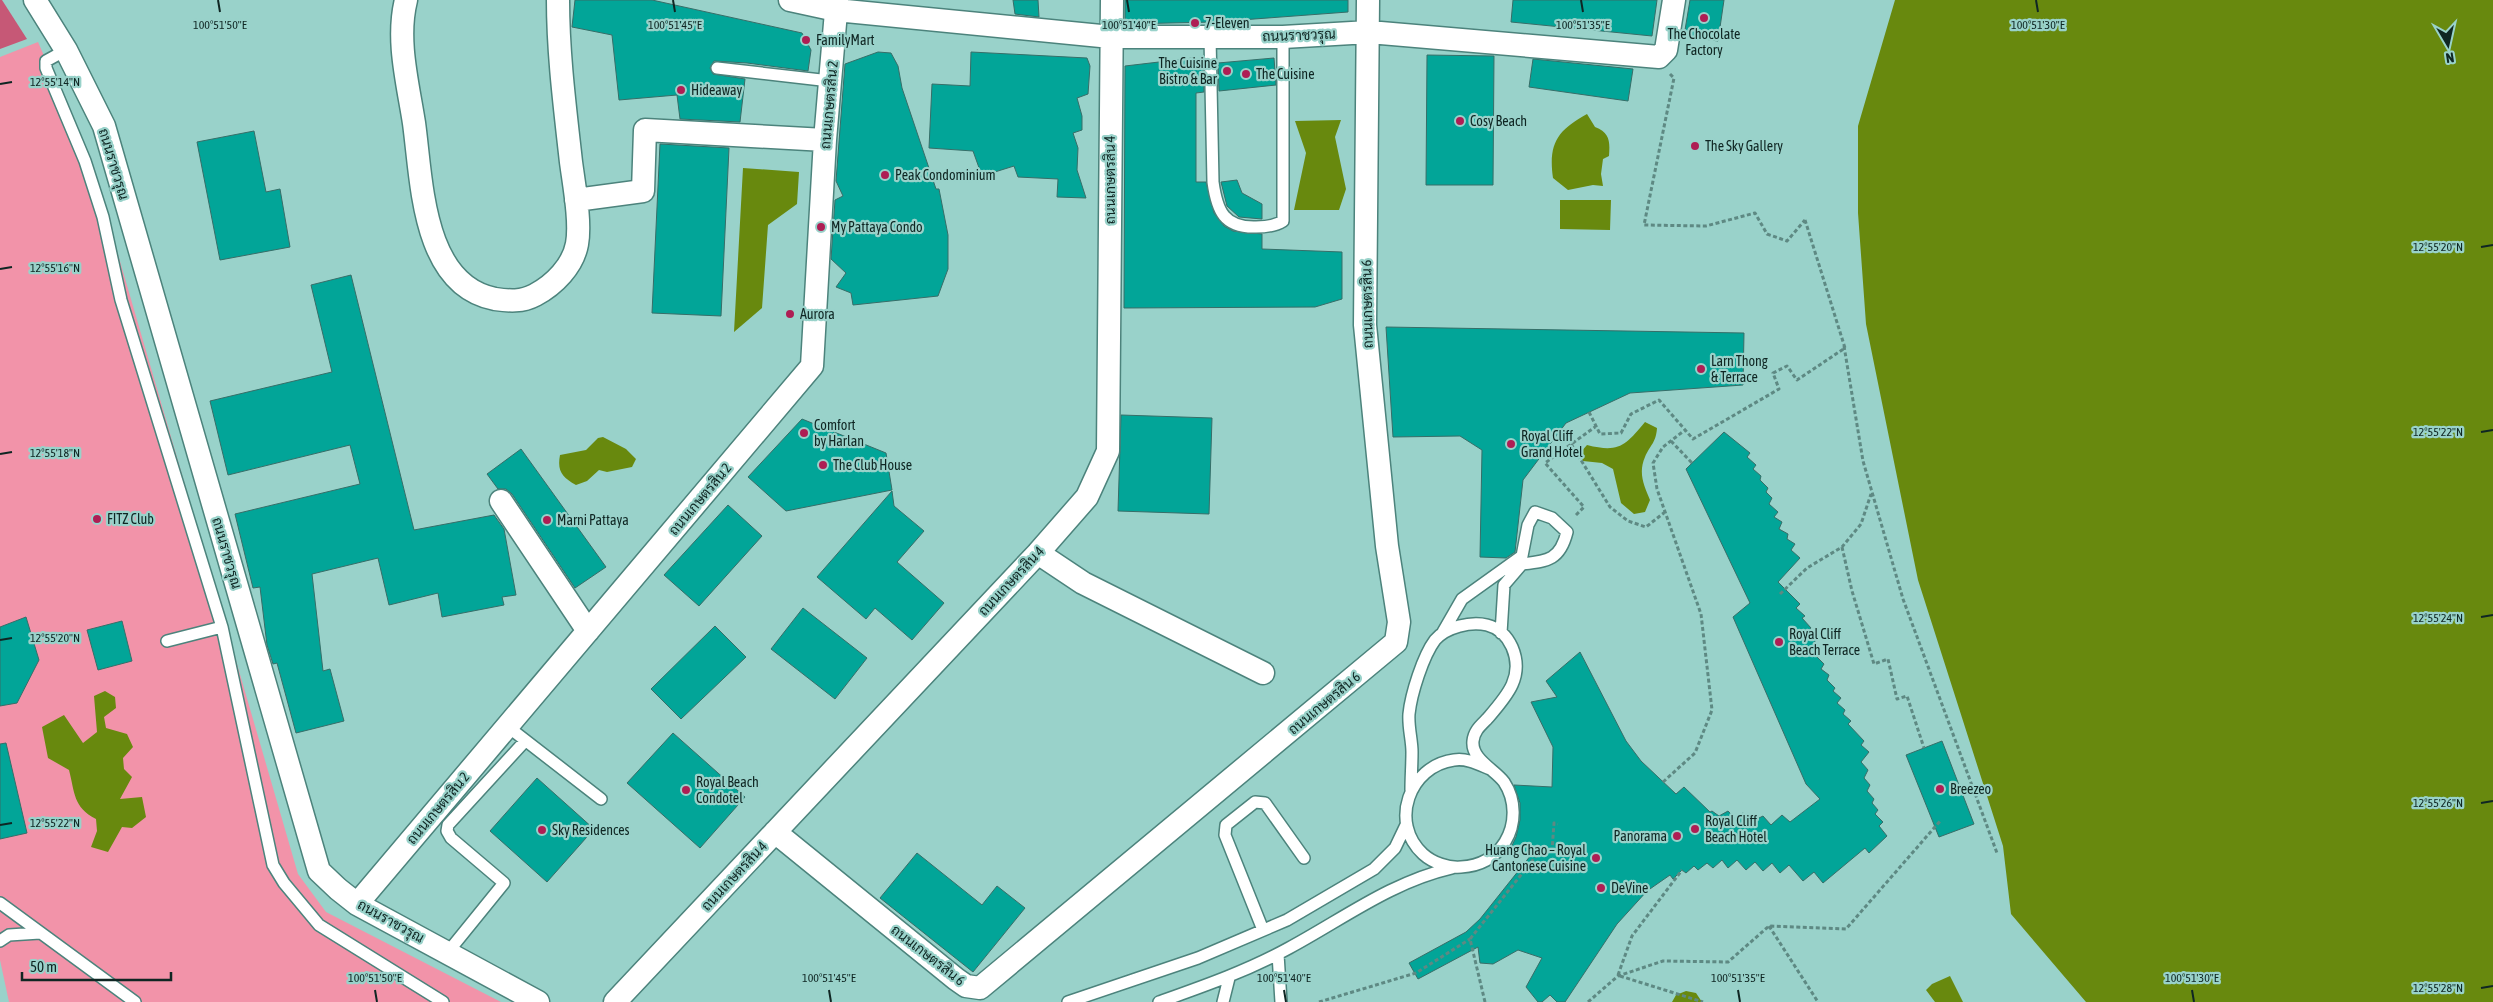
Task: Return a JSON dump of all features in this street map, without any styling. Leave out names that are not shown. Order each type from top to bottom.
[{"type":"street","name":"ถนนราชวรุณ","points":[[35,0],[66,50],[104,126],[319,871],[357,904],[538,1002]]},
{"type":"street","points":[[406,0],[402,37],[429,230],[454,276],[472,291],[490,298],[512,302],[534,296],[553,283],[568,267],[577,245],[576,200],[558,49],[558,0]]},
{"type":"street","name":"ถนนราชวรุณ","points":[[790,0],[1111,37],[1283,37],[1369,32],[1659,57]]},
{"type":"street","name":"ถนนเกษตรสิน 4","points":[[616,1002],[1038,552],[1087,497],[1108,451],[1112,0]]},
{"type":"street","points":[[1368,0],[1369,32]]},
{"type":"street","points":[[1659,57],[1666,50],[1674,0]]},
{"type":"street","name":"ถนนเกษตรสิน 2","points":[[357,904],[812,366],[836,5]]},
{"type":"street","name":"ถนนเกษตรสิน 6","points":[[775,832],[956,980],[966,986],[980,988],[1396,642],[1399,622],[1387,546],[1365,325],[1369,32]]},
{"type":"street","points":[[576,200],[643,191],[646,130],[826,140]]},
{"type":"street","points":[[501,501],[588,631]]},
{"type":"street","points":[[1038,552],[1083,583],[1263,673]]},
{"type":"lane","points":[[1210,37],[1213,182],[1216,202],[1220,212],[1230,222],[1243,227],[1270,226],[1284,221],[1283,37]]},
{"type":"lane","points":[[66,50],[46,61],[46,68],[85,161],[103,217],[121,300],[222,627],[273,865],[284,884],[319,925],[443,1002]]},
{"type":"lane","points":[[717,68],[830,81]]},
{"type":"lane","points":[[1454,868],[1438,864],[1423,854],[1412,841],[1406,825],[1406,808],[1411,790],[1412,751],[1409,716],[1416,681],[1435,640],[1444,632],[1462,599],[1522,556],[1528,525],[1535,512],[1552,518],[1567,532],[1563,547],[1548,561],[1522,564],[1504,585],[1501,633]]},
{"type":"lane","points":[[1159,1002],[1229,978],[1278,954],[1397,886],[1423,875],[1472,866],[1488,860],[1501,849],[1510,834],[1514,816],[1512,798],[1503,781],[1477,756],[1473,744],[1475,732],[1502,702],[1517,674],[1516,657],[1509,640],[1486,625],[1472,624],[1444,632]]},
{"type":"lane","points":[[167,641],[222,627]]},
{"type":"lane","points":[[507,726],[601,799]]},
{"type":"lane","points":[[448,952],[504,883],[451,838],[448,825],[525,741]]},
{"type":"lane","points":[[1411,790],[1422,775],[1437,764],[1455,760],[1473,761],[1490,769]]},
{"type":"lane","points":[[1263,930],[1225,834],[1226,825],[1255,802],[1265,803],[1304,858]]},
{"type":"lane","points":[[1068,1002],[1198,958],[1288,920],[1374,869],[1395,848],[1406,825]]},
{"type":"lane","points":[[0,903],[134,1002]]},
{"type":"lane","points":[[0,941],[10,935],[40,933]]},
{"type":"lane","points":[[1278,954],[1281,1002]]},
{"type":"lane","points":[[1223,1002],[1229,978]]},
{"type":"path","points":[[1659,57],[1674,78],[1644,225],[1706,226],[1755,213],[1767,234],[1787,240],[1805,220],[1844,346],[1863,461],[1903,599],[1997,853]]},
{"type":"path","points":[[1589,412],[1600,434],[1621,433],[1631,414],[1658,400],[1693,439],[1779,389],[1773,373],[1787,366],[1797,380],[1844,346]]},
{"type":"path","points":[[1576,515],[1584,507],[1546,462],[1595,427]]},
{"type":"path","points":[[1663,782],[1695,753],[1712,710],[1701,614],[1657,489],[1653,463],[1663,447],[1685,430]]},
{"type":"path","points":[[1671,441],[1692,463]]},
{"type":"path","points":[[1571,444],[1602,490],[1610,507],[1628,521],[1646,527],[1665,512]]},
{"type":"path","points":[[1780,594],[1807,568],[1842,547],[1861,524],[1872,492]]},
{"type":"path","points":[[1842,547],[1852,592],[1874,664],[1888,659],[1897,699],[1907,696],[1924,748]]},
{"type":"path","points":[[1588,1002],[1618,975],[1663,961],[1728,962],[1769,926],[1846,929],[1941,820]]},
{"type":"path","points":[[1319,1002],[1416,973],[1470,939],[1540,851],[1552,851],[1554,823],[1558,824]]},
{"type":"path","points":[[1618,975],[1632,936],[1682,870]]},
{"type":"path","points":[[1769,926],[1818,1002]]},
{"type":"path","points":[[1470,939],[1485,1002]]},
{"type":"path","points":[[1618,975],[1703,1002]]},
{"type":"shaded area","points":[[0,0],[2,0],[27,39],[0,49]]},
{"type":"shaded area","points":[[1895,0],[2493,0],[2493,1002],[2086,1002],[2011,914],[2003,846],[1918,580],[1866,324],[1858,213],[1858,126]]},
{"type":"shaded area","name":"FITZ Club","points":[[38,42],[92,165],[298,874],[326,912],[501,1002],[9,1002],[0,960],[0,57]]},
{"type":"shaded area","points":[[1587,114],[1595,127],[1604,132],[1609,142],[1609,156],[1603,159],[1601,174],[1603,186],[1593,185],[1568,190],[1553,178],[1552,155],[1554,147],[1562,132]]},
{"type":"shaded area","points":[[1341,120],[1335,137],[1346,189],[1339,210],[1294,210],[1306,153],[1295,121]]},
{"type":"shaded area","points":[[743,168],[799,172],[797,204],[768,225],[762,308],[734,332]]},
{"type":"shaded area","points":[[1560,200],[1611,200],[1610,230],[1560,229]]},
{"type":"shaded area","points":[[1645,422],[1657,428],[1642,468],[1644,484],[1650,500],[1645,512],[1634,514],[1621,503],[1613,469],[1602,463],[1583,461],[1580,453],[1587,445],[1607,448],[1620,446],[1632,437]]},
{"type":"shaded area","points":[[603,437],[626,449],[636,459],[632,467],[607,472],[599,470],[587,481],[576,485],[567,479],[560,469],[560,455],[586,450],[598,438]]},
{"type":"shaded area","points":[[105,691],[115,697],[116,708],[104,717],[106,728],[127,734],[133,747],[123,758],[124,769],[132,777],[120,799],[142,797],[146,817],[132,828],[122,827],[108,852],[91,847],[97,831],[96,819],[83,810],[76,799],[69,770],[48,758],[42,727],[64,715],[83,743],[97,732],[94,696]]},
{"type":"shaded area","points":[[1950,976],[1963,1002],[1935,1002],[1926,990],[1932,984]]},
{"type":"shaded area","points":[[1686,991],[1696,993],[1702,1002],[1672,1002],[1676,995]]},
{"type":"building","points":[[575,0],[652,0],[802,33],[811,50],[808,71],[747,63],[714,61],[710,68],[713,74],[745,79],[740,122],[680,119],[677,95],[619,100],[612,35],[572,27]]},
{"type":"building","points":[[1013,0],[1038,0],[1039,17],[1015,14]]},
{"type":"building","points":[[1125,0],[1348,0],[1348,12],[1214,22],[1125,24]]},
{"type":"building","points":[[1513,0],[1657,0],[1652,36],[1511,22]]},
{"type":"building","name":"The Chocolate Factory","points":[[1690,0],[1724,0],[1718,41],[1684,36]]},
{"type":"building","name":"Peak Condominium","points":[[878,52],[891,53],[898,66],[902,88],[936,189],[939,189],[948,235],[948,269],[938,296],[853,305],[851,293],[836,287],[846,273],[831,259],[835,200],[843,196],[836,181],[845,64]]},
{"type":"building","points":[[971,52],[1087,58],[1090,66],[1088,94],[1077,98],[1082,116],[1082,130],[1073,133],[1078,148],[1077,170],[1086,198],[1057,197],[1058,179],[1018,177],[1014,166],[982,176],[973,151],[929,148],[932,84],[970,86]]},
{"type":"building","name":"Cosy Beach","points":[[1427,55],[1494,56],[1493,185],[1426,185]]},
{"type":"building","points":[[1193,58],[1195,65],[1203,64],[1204,92],[1196,93],[1196,182],[1206,182],[1214,213],[1224,226],[1233,231],[1262,234],[1262,249],[1342,252],[1342,299],[1315,307],[1124,308],[1125,66]]},
{"type":"building","name":"The Cuisine","points":[[1274,58],[1276,85],[1219,91],[1218,63]]},
{"type":"building","points":[[1533,59],[1633,69],[1628,101],[1529,87]]},
{"type":"building","points":[[254,131],[266,192],[280,189],[290,247],[220,260],[197,142]]},
{"type":"building","points":[[660,144],[729,148],[721,316],[652,313]]},
{"type":"building","points":[[1237,180],[1242,193],[1262,204],[1262,219],[1239,217],[1227,206],[1221,182]]},
{"type":"building","points":[[351,275],[414,530],[494,515],[504,529],[516,595],[502,597],[504,605],[442,617],[438,593],[389,605],[378,558],[312,574],[323,671],[330,669],[344,721],[296,733],[277,663],[273,664],[267,645],[260,587],[253,588],[235,514],[360,484],[350,445],[228,475],[210,401],[332,372],[311,285]]},
{"type":"building","name":"Royal Cliff Grand Hotel","points":[[1386,327],[1744,333],[1743,385],[1630,393],[1566,423],[1523,480],[1515,552],[1506,558],[1480,557],[1482,450],[1460,436],[1393,437]]},
{"type":"building","points":[[1121,415],[1212,418],[1209,514],[1118,511]]},
{"type":"building","name":"The Club House","points":[[802,419],[886,453],[892,490],[786,511],[748,477]]},
{"type":"building","points":[[1724,432],[1750,453],[1747,457],[1756,465],[1753,469],[1761,476],[1760,480],[1768,488],[1766,492],[1772,498],[1769,504],[1778,512],[1774,517],[1782,522],[1779,529],[1788,534],[1787,539],[1795,544],[1791,550],[1800,558],[1778,582],[1800,604],[1796,608],[1805,616],[1802,618],[1811,628],[1807,632],[1816,640],[1813,644],[1821,653],[1817,657],[1824,664],[1821,669],[1829,675],[1827,680],[1835,688],[1833,691],[1841,698],[1837,703],[1845,710],[1843,714],[1851,721],[1848,724],[1864,741],[1861,745],[1869,752],[1861,762],[1868,770],[1864,778],[1870,785],[1867,791],[1874,799],[1872,803],[1878,810],[1875,814],[1883,822],[1879,826],[1887,836],[1869,853],[1865,848],[1823,883],[1814,872],[1803,881],[1789,865],[1780,873],[1772,863],[1763,871],[1755,862],[1746,870],[1737,860],[1728,868],[1722,860],[1713,868],[1707,863],[1698,870],[1694,866],[1686,873],[1682,870],[1673,879],[1670,875],[1647,891],[1617,924],[1565,1002],[1557,1002],[1550,995],[1542,1002],[1538,1002],[1526,987],[1542,958],[1518,950],[1493,964],[1480,963],[1478,947],[1418,979],[1409,963],[1466,932],[1480,919],[1531,855],[1508,854],[1516,837],[1520,820],[1520,803],[1514,785],[1552,787],[1553,747],[1531,702],[1557,697],[1546,681],[1580,652],[1626,741],[1641,761],[1676,794],[1684,787],[1710,812],[1712,811],[1719,816],[1728,811],[1735,818],[1743,813],[1753,821],[1763,816],[1771,825],[1782,815],[1790,822],[1820,799],[1806,784],[1733,617],[1750,603],[1686,469]]},
{"type":"building","name":"Marni Pattaya","points":[[521,449],[606,567],[575,588],[512,494],[506,489],[498,489],[487,474]]},
{"type":"building","points":[[892,491],[894,506],[924,531],[897,562],[944,603],[912,640],[875,608],[866,619],[817,577]]},
{"type":"building","points":[[728,505],[762,536],[699,606],[664,575]]},
{"type":"building","points":[[803,608],[867,658],[835,699],[771,649]]},
{"type":"building","points":[[26,617],[39,660],[17,703],[0,706],[0,627]]},
{"type":"building","points":[[122,621],[132,661],[98,670],[87,630]]},
{"type":"building","points":[[715,626],[746,657],[681,719],[651,689]]},
{"type":"building","name":"Royal Beach Condotel","points":[[673,733],[745,797],[700,848],[627,783]]},
{"type":"building","name":"Breezeo","points":[[1942,741],[1974,824],[1939,837],[1906,755]]},
{"type":"building","points":[[6,743],[27,833],[0,839],[0,744]]},
{"type":"building","name":"Sky Residences","points":[[537,778],[594,829],[547,882],[490,831]]},
{"type":"building","points":[[917,853],[982,905],[997,886],[1025,908],[973,972],[880,898]]},
{"type":"place","name":"The Chocolate Factory","points":[[1704,18]]},
{"type":"place","name":"7-Eleven","points":[[1195,23]]},
{"type":"place","name":"FamilyMart","points":[[806,40]]},
{"type":"place","name":"The Cuisine Bistro & Bar","points":[[1227,71]]},
{"type":"place","name":"The Cuisine","points":[[1246,74]]},
{"type":"place","name":"Hideaway","points":[[681,90]]},
{"type":"place","name":"Cosy Beach","points":[[1460,121]]},
{"type":"place","name":"The Sky Gallery","points":[[1695,146]]},
{"type":"place","name":"Peak Condominium","points":[[885,175]]},
{"type":"place","name":"My Pattaya Condo","points":[[821,227]]},
{"type":"place","name":"Aurora","points":[[790,314]]},
{"type":"place","name":"Larn Thong & Terrace","points":[[1701,369]]},
{"type":"place","name":"Comfort by Harlan","points":[[804,433]]},
{"type":"place","name":"Royal Cliff Grand Hotel","points":[[1511,444]]},
{"type":"place","name":"The Club House","points":[[823,465]]},
{"type":"place","name":"FITZ Club","points":[[97,519]]},
{"type":"place","name":"Marni Pattaya","points":[[547,520]]},
{"type":"place","name":"Royal Cliff Beach Terrace","points":[[1779,642]]},
{"type":"place","name":"Breezeo","points":[[1940,789]]},
{"type":"place","name":"Royal Beach Condotel","points":[[686,790]]},
{"type":"place","name":"Royal Cliff Beach Hotel","points":[[1695,829]]},
{"type":"place","name":"Sky Residences","points":[[542,830]]},
{"type":"place","name":"Panorama","points":[[1677,836]]},
{"type":"place","name":"Huang Chao – Royal Cantonese Cuisine","points":[[1596,858]]},
{"type":"place","name":"DeVine","points":[[1601,888]]}]
